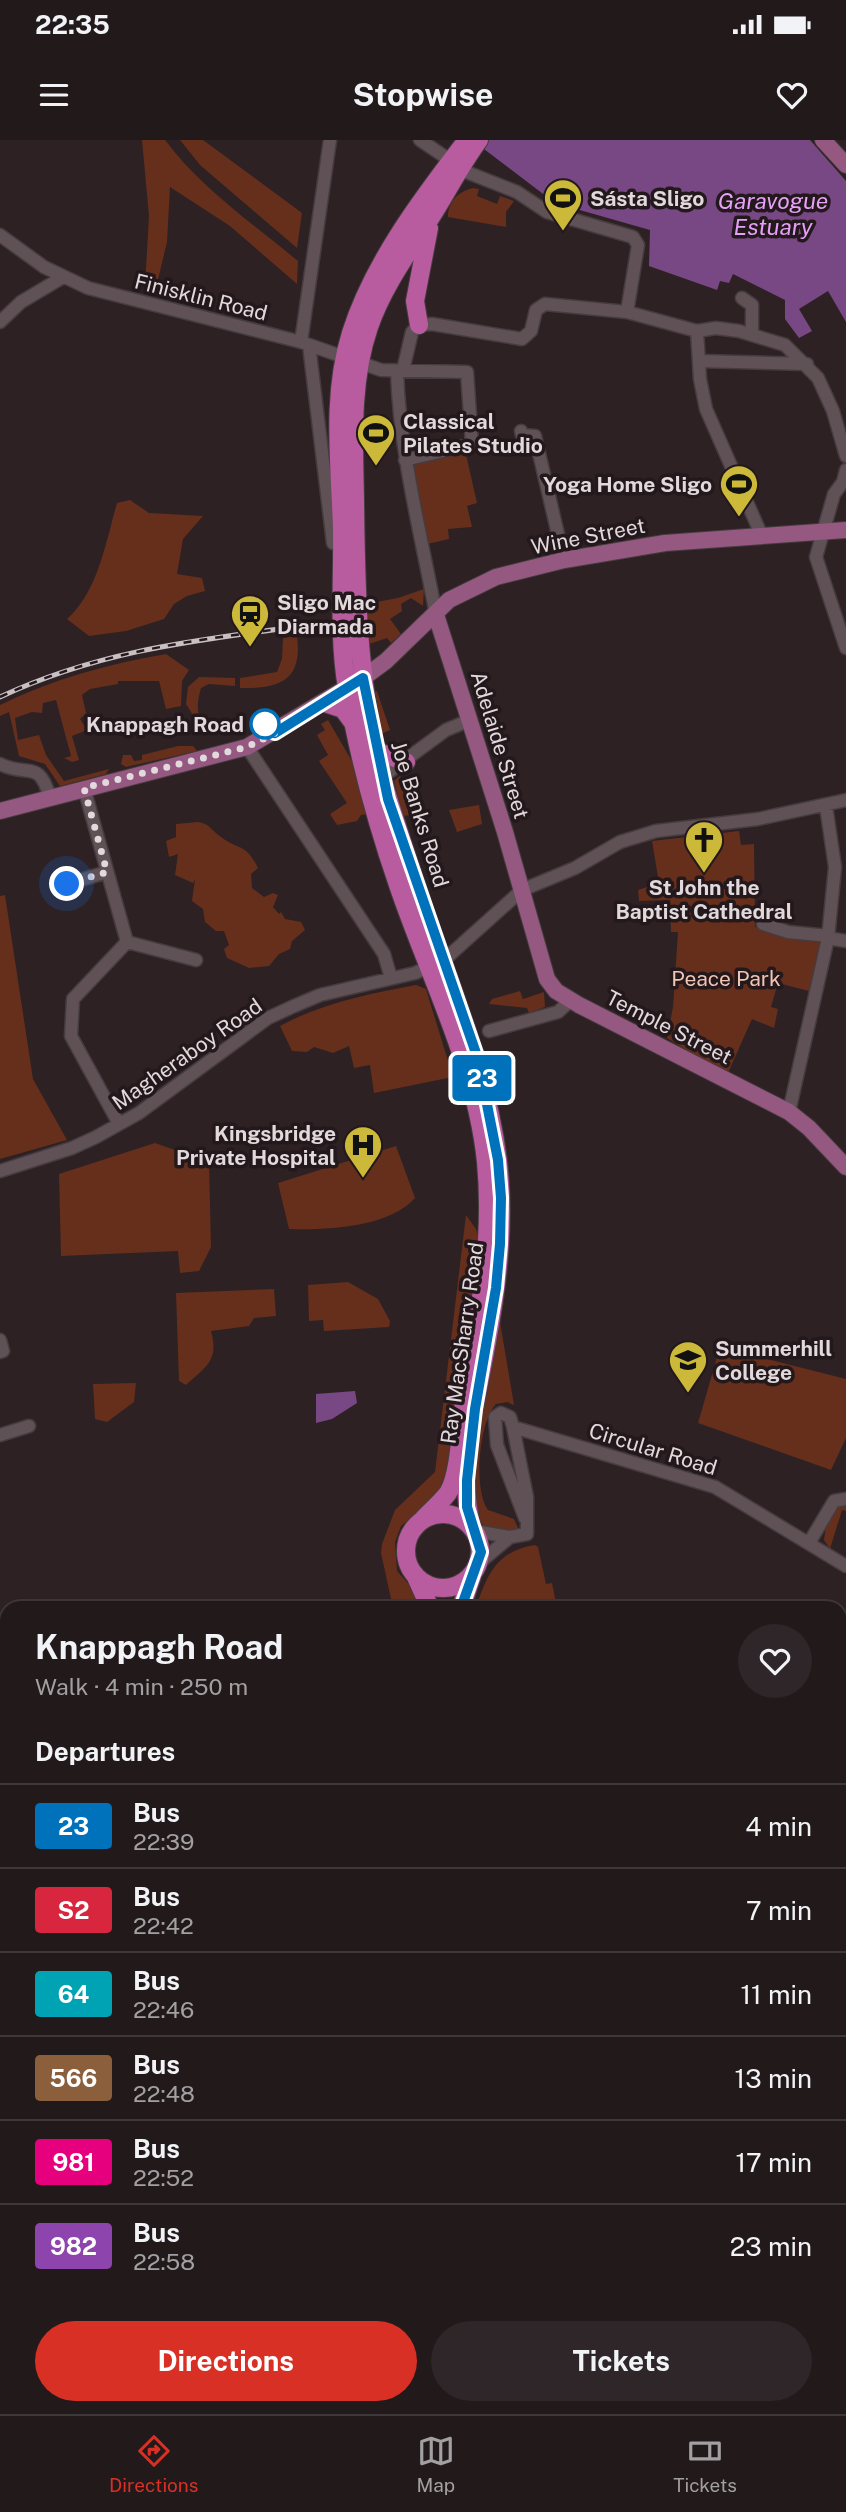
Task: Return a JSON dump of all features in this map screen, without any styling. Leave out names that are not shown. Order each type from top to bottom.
[{"type":"highway","points":[[353,361],[352,330],[381,267],[471,143]]},
{"type":"highway","points":[[353,361],[396,273],[431,217],[456,165]]},
{"type":"highway","points":[[419,324],[415,301],[431,217]]},
{"type":"highway","name":"Joe Banks Road","points":[[353,361],[357,615],[363,678],[376,751],[375,781]]},
{"type":"highway","name":"Joe Banks Road","points":[[353,361],[339,394],[346,688],[354,724],[375,781],[398,884],[436,964]]},
{"type":"highway","points":[[325,703],[343,709],[354,724]]},
{"type":"highway","points":[[376,751],[406,762]]},
{"type":"highway","name":"Ray MacSharry Road","points":[[423,1519],[449,1491],[456,1468],[464,1392],[485,1280],[489,1211],[486,1161],[470,1077],[436,964]]},
{"type":"highway","name":"Ray MacSharry Road","points":[[436,964],[478,1059],[490,1107],[501,1198],[496,1288],[475,1409],[467,1480],[467,1507],[473,1530]]},
{"type":"highway","points":[[427,1601],[406,1558],[405,1547],[408,1536],[423,1519],[444,1514],[464,1520],[473,1530],[481,1552],[464,1601]]},
{"type":"highway","points":[[416,1577],[435,1588],[446,1589],[466,1581],[476,1568]]},
{"type":"main road","points":[[823,140],[846,165]]},
{"type":"main road","name":"Wine Street","points":[[247,747],[363,678],[436,615],[449,600],[496,577],[564,560],[665,543],[846,530]]},
{"type":"main road","name":"Adelaide Street","points":[[436,615],[522,890]]},
{"type":"main road","points":[[0,811],[247,747]]},
{"type":"main road","name":"Temple Street","points":[[522,890],[547,979],[556,991],[789,1112],[809,1128],[846,1167]]},
{"type":"street","points":[[330,140],[305,344],[332,543]]},
{"type":"street","points":[[420,140],[456,165],[517,192],[547,212],[633,237],[638,244],[627,312]]},
{"type":"street","name":"Finisklin Road","points":[[0,235],[63,277],[88,288],[305,344],[353,361],[400,371],[467,372],[472,444],[405,460]]},
{"type":"street","points":[[0,322],[21,302],[63,277]]},
{"type":"street","points":[[742,298],[752,305],[752,334]]},
{"type":"street","points":[[436,615],[398,412],[400,371],[412,332],[419,324],[522,339],[531,331],[536,310],[545,304],[627,312],[697,331],[716,328],[752,334],[785,345],[807,364],[818,378],[833,411],[846,456]]},
{"type":"street","points":[[697,331],[706,409],[761,534]]},
{"type":"street","points":[[700,361],[807,364]]},
{"type":"street","points":[[521,431],[522,435],[535,436],[564,560]]},
{"type":"street","points":[[846,470],[843,482],[834,494],[816,557],[846,648]]},
{"type":"street","points":[[375,781],[406,762],[446,730],[470,720]]},
{"type":"street","points":[[247,747],[384,954],[394,978]]},
{"type":"street","points":[[0,764],[11,770],[33,769],[41,775],[50,798]]},
{"type":"street","points":[[84,788],[127,942]]},
{"type":"street","points":[[436,964],[522,890],[575,869],[620,842],[641,834],[758,819],[826,807],[846,800]]},
{"type":"street","points":[[789,1112],[828,937],[835,867],[826,807]]},
{"type":"street","points":[[67,884],[107,872]]},
{"type":"street","points":[[763,925],[788,932],[846,941]]},
{"type":"street","points":[[127,942],[196,960]]},
{"type":"street","points":[[119,1124],[71,1036],[72,1013],[73,999],[127,942]]},
{"type":"street","name":"Magheraboy Road","points":[[0,1171],[72,1148],[139,1113],[268,1018],[320,995],[394,978],[436,964]]},
{"type":"street","points":[[489,1031],[558,1012],[572,1000]]},
{"type":"street","points":[[0,1340],[3,1351],[0,1352]]},
{"type":"street","name":"Circular Road","points":[[525,1518],[495,1437],[495,1417],[501,1413],[508,1415],[513,1427],[715,1486],[846,1566]]},
{"type":"street","points":[[0,1435],[29,1426]]},
{"type":"street","points":[[473,1530],[510,1537],[527,1534],[527,1497],[513,1427]]},
{"type":"street","points":[[809,1544],[834,1502],[846,1499]]},
{"type":"street","points":[[476,1568],[510,1537]]},
{"type":"green space","points":[[142,140],[165,140],[211,189],[298,261],[297,284],[230,226],[170,187],[167,242],[156,288],[145,286],[149,216]]},
{"type":"green space","points":[[180,140],[203,140],[302,213],[297,248],[200,165]]},
{"type":"green space","points":[[473,188],[479,189],[477,196],[497,204],[500,196],[514,201],[506,212],[506,227],[448,217],[455,198]]},
{"type":"green space","points":[[465,450],[477,503],[467,506],[472,527],[448,529],[449,539],[427,544],[413,461]]},
{"type":"green space","points":[[130,500],[149,513],[203,516],[183,539],[177,574],[202,578],[205,591],[187,596],[174,604],[164,619],[126,631],[89,636],[67,619],[78,608],[94,580],[117,503]]},
{"type":"green space","points":[[424,589],[423,606],[411,598],[401,604],[402,611],[390,619],[401,634],[391,643],[387,638],[366,645],[366,604],[398,598]]},
{"type":"green space","points":[[297,636],[296,663],[285,679],[266,687],[240,688],[240,678],[277,672],[282,659],[283,638]]},
{"type":"green space","points":[[166,654],[189,670],[182,681],[181,706],[166,709],[159,681],[118,681],[118,684],[90,689],[82,695],[86,713],[80,719],[87,730],[72,736],[79,760],[72,762],[64,758],[71,756],[56,700],[43,703],[42,713],[32,712],[15,718],[18,740],[39,735],[46,755],[64,781],[109,769],[106,774],[60,786],[45,764],[19,756],[9,712],[0,716],[0,705],[40,687],[81,674]]},
{"type":"green space","points":[[199,677],[235,678],[235,686],[209,684],[201,688],[198,708],[206,726],[196,720],[186,704],[188,687]]},
{"type":"green space","points":[[377,691],[390,730],[381,734],[374,692]]},
{"type":"green space","points":[[328,720],[353,763],[368,814],[361,815],[357,821],[337,825],[330,814],[347,803],[319,761],[328,755],[317,735],[325,730],[321,724]]},
{"type":"green space","points":[[178,746],[193,746],[197,751],[126,767],[121,764],[123,755],[131,755],[134,761],[142,760],[142,755]]},
{"type":"green space","points":[[400,776],[418,814],[403,816],[394,781]]},
{"type":"green space","points":[[479,805],[482,824],[457,832],[449,810]]},
{"type":"green space","points":[[198,822],[249,854],[258,868],[251,874],[252,888],[264,897],[273,893],[278,895],[273,907],[279,914],[281,912],[285,919],[301,922],[305,930],[292,941],[290,949],[279,954],[269,966],[249,968],[227,958],[224,949],[229,945],[224,931],[216,931],[205,922],[203,909],[192,901],[195,879],[193,883],[175,875],[178,854],[169,857],[166,841],[176,837],[176,824]]},
{"type":"green space","name":"Peace Park","points":[[739,831],[741,845],[754,844],[755,927],[775,933],[822,938],[813,992],[778,983],[771,1007],[778,1009],[774,1028],[752,1019],[727,1075],[667,1038],[673,1007],[678,932],[671,932],[670,900],[639,901],[638,890],[659,883],[652,841]]},
{"type":"green space","points":[[5,895],[33,1079],[67,1140],[0,1159],[0,896]]},
{"type":"green space","points":[[416,985],[426,989],[453,1077],[374,1093],[370,1065],[354,1068],[349,1046],[333,1053],[314,1047],[307,1052],[292,1051],[280,1026],[329,1005]]},
{"type":"green space","points":[[520,991],[523,999],[544,992],[545,1007],[529,1013],[527,1008],[489,1004],[492,999]]},
{"type":"green space","points":[[155,1143],[209,1162],[211,1247],[199,1271],[180,1273],[178,1251],[61,1256],[59,1174]]},
{"type":"green space","points":[[396,1146],[415,1198],[403,1208],[389,1216],[356,1225],[289,1229],[278,1183]]},
{"type":"green space","points":[[466,1215],[476,1229],[482,1255],[450,1471],[436,1497],[401,1526],[395,1542],[397,1571],[414,1590],[419,1601],[391,1601],[381,1553],[382,1544],[395,1510],[435,1472]]},
{"type":"green space","points":[[348,1282],[378,1299],[390,1321],[389,1327],[324,1331],[323,1320],[309,1321],[308,1285]]},
{"type":"green space","points":[[274,1289],[276,1316],[254,1318],[249,1326],[211,1331],[213,1349],[209,1362],[186,1385],[179,1381],[176,1293]]},
{"type":"green space","points":[[498,1310],[514,1405],[507,1402],[496,1404],[490,1413],[482,1440],[479,1472],[483,1500],[488,1510],[514,1519],[518,1528],[502,1531],[486,1527],[479,1520],[474,1503],[472,1478],[478,1418]]},
{"type":"green space","points":[[720,1347],[846,1379],[846,1438],[831,1470],[698,1423]]},
{"type":"green space","points":[[136,1383],[134,1402],[107,1422],[95,1419],[93,1384]]},
{"type":"green space","points":[[846,1503],[846,1511],[842,1510],[830,1549],[824,1540],[826,1526],[837,1505]]},
{"type":"green space","points":[[535,1545],[538,1547],[546,1584],[552,1583],[556,1601],[479,1601],[495,1566],[522,1548]]},
{"type":"water","name":"Garavogue Estuary","points":[[472,140],[810,140],[846,181],[846,322],[828,291],[799,309],[812,331],[799,338],[785,319],[785,300],[733,274],[729,283],[720,281],[717,290],[649,266],[650,230],[555,203]]},
{"type":"water","points":[[355,1391],[357,1403],[332,1419],[316,1423],[316,1394]]},
{"type":"railway","points":[[0,697],[72,669],[144,650],[294,627]]},
{"type":"bus line","name":"23","points":[[263,719],[275,733],[363,678],[388,799],[478,1059],[490,1107],[501,1198],[500,1244],[496,1288],[475,1409],[467,1480],[467,1507],[481,1552],[479,1563],[462,1601]]},
{"type":"place","name":"Sásta Sligo","points":[[563,232]]},
{"type":"place","name":"Classical Pilates Studio","points":[[376,467]]},
{"type":"place","name":"Yoga Home Sligo","points":[[739,518]]},
{"type":"place","name":"Sligo Mac Diarmada","points":[[250,648]]},
{"type":"place","name":"Knappagh Road","points":[[265,724]]},
{"type":"place","name":"St John the Baptist Cathedral","points":[[704,874]]},
{"type":"place","name":"Kingsbridge Private Hospital","points":[[363,1179]]},
{"type":"place","name":"Summerhill College","points":[[688,1394]]},
{"type":"route","points":[[67,884],[107,872],[84,788],[247,747],[275,733],[265,724]]}]
